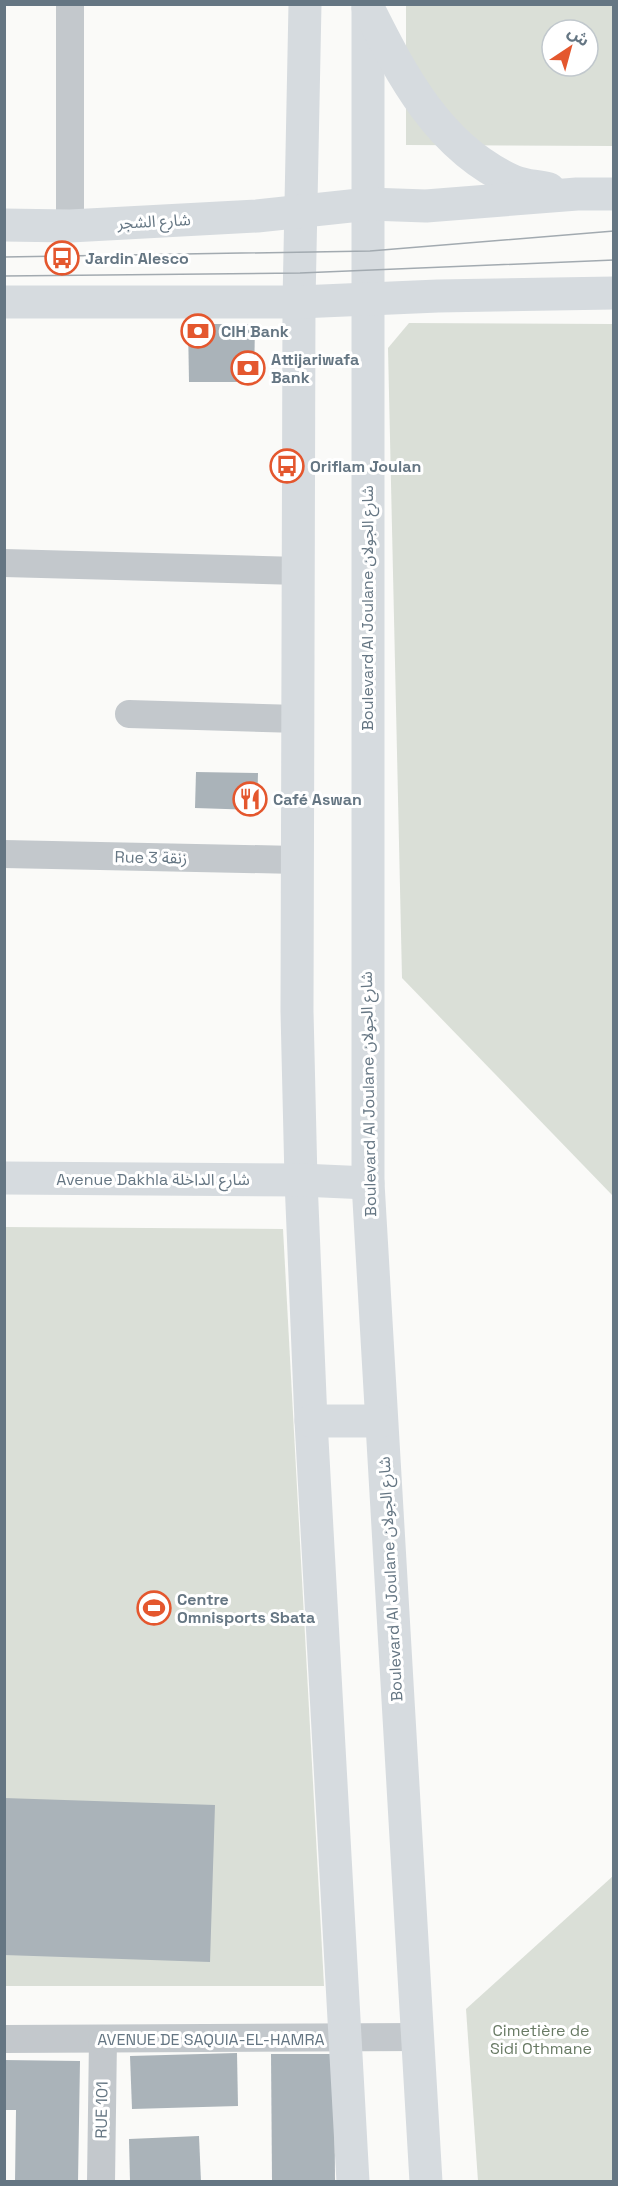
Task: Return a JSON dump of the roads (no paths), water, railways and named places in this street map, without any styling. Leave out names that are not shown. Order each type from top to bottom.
[{"type":"main road","points":[[305,4],[299,302],[297,860],[300,1180],[310,1421],[353,2181]]},
{"type":"main road","points":[[368,6],[405,81],[433,119],[490,167],[514,182],[578,194],[614,194]]},
{"type":"main road","name":"Boulevard Al Joulane شارع الجولان","points":[[368,6],[368,1183],[426,2181]]},
{"type":"main road","name":"شارع الشجر","points":[[4,225],[70,226],[257,216],[302,209],[369,204],[426,206],[578,194]]},
{"type":"main road","points":[[4,302],[299,302],[614,293]]},
{"type":"main road","name":"Avenue Dakhla شارع الداخلة","points":[[4,1178],[300,1180],[368,1183]]},
{"type":"main road","points":[[310,1421],[381,1421]]},
{"type":"street","points":[[70,4],[70,226]]},
{"type":"street","points":[[4,563],[299,571]]},
{"type":"street","points":[[129,714],[298,719]]},
{"type":"street","name":"Rue 3 زنقة","points":[[4,854],[297,860]]},
{"type":"street","name":"AVENUE DE SAQUIA-EL-HAMRA","points":[[4,2039],[418,2037]]},
{"type":"street","name":"RUE 101","points":[[101,2181],[103,2038]]},
{"type":"tram line","points":[[4,257],[370,251],[614,231]]},
{"type":"tram line","points":[[4,276],[300,273],[614,260]]},
{"type":"place","name":"Jardin Alesco","points":[[62,258]]},
{"type":"place","name":"CIH Bank","points":[[198,331]]},
{"type":"place","name":"Attijariwafa Bank","points":[[248,368]]},
{"type":"place","name":"Oriflam Joulan","points":[[287,466]]},
{"type":"place","name":"Café Aswan","points":[[250,799]]},
{"type":"place","name":"Centre Omnisports Sbata","points":[[154,1608]]},
{"type":"park label","name":"Cimetière de Sidi Othmane","points":[[541,2039]]}]
